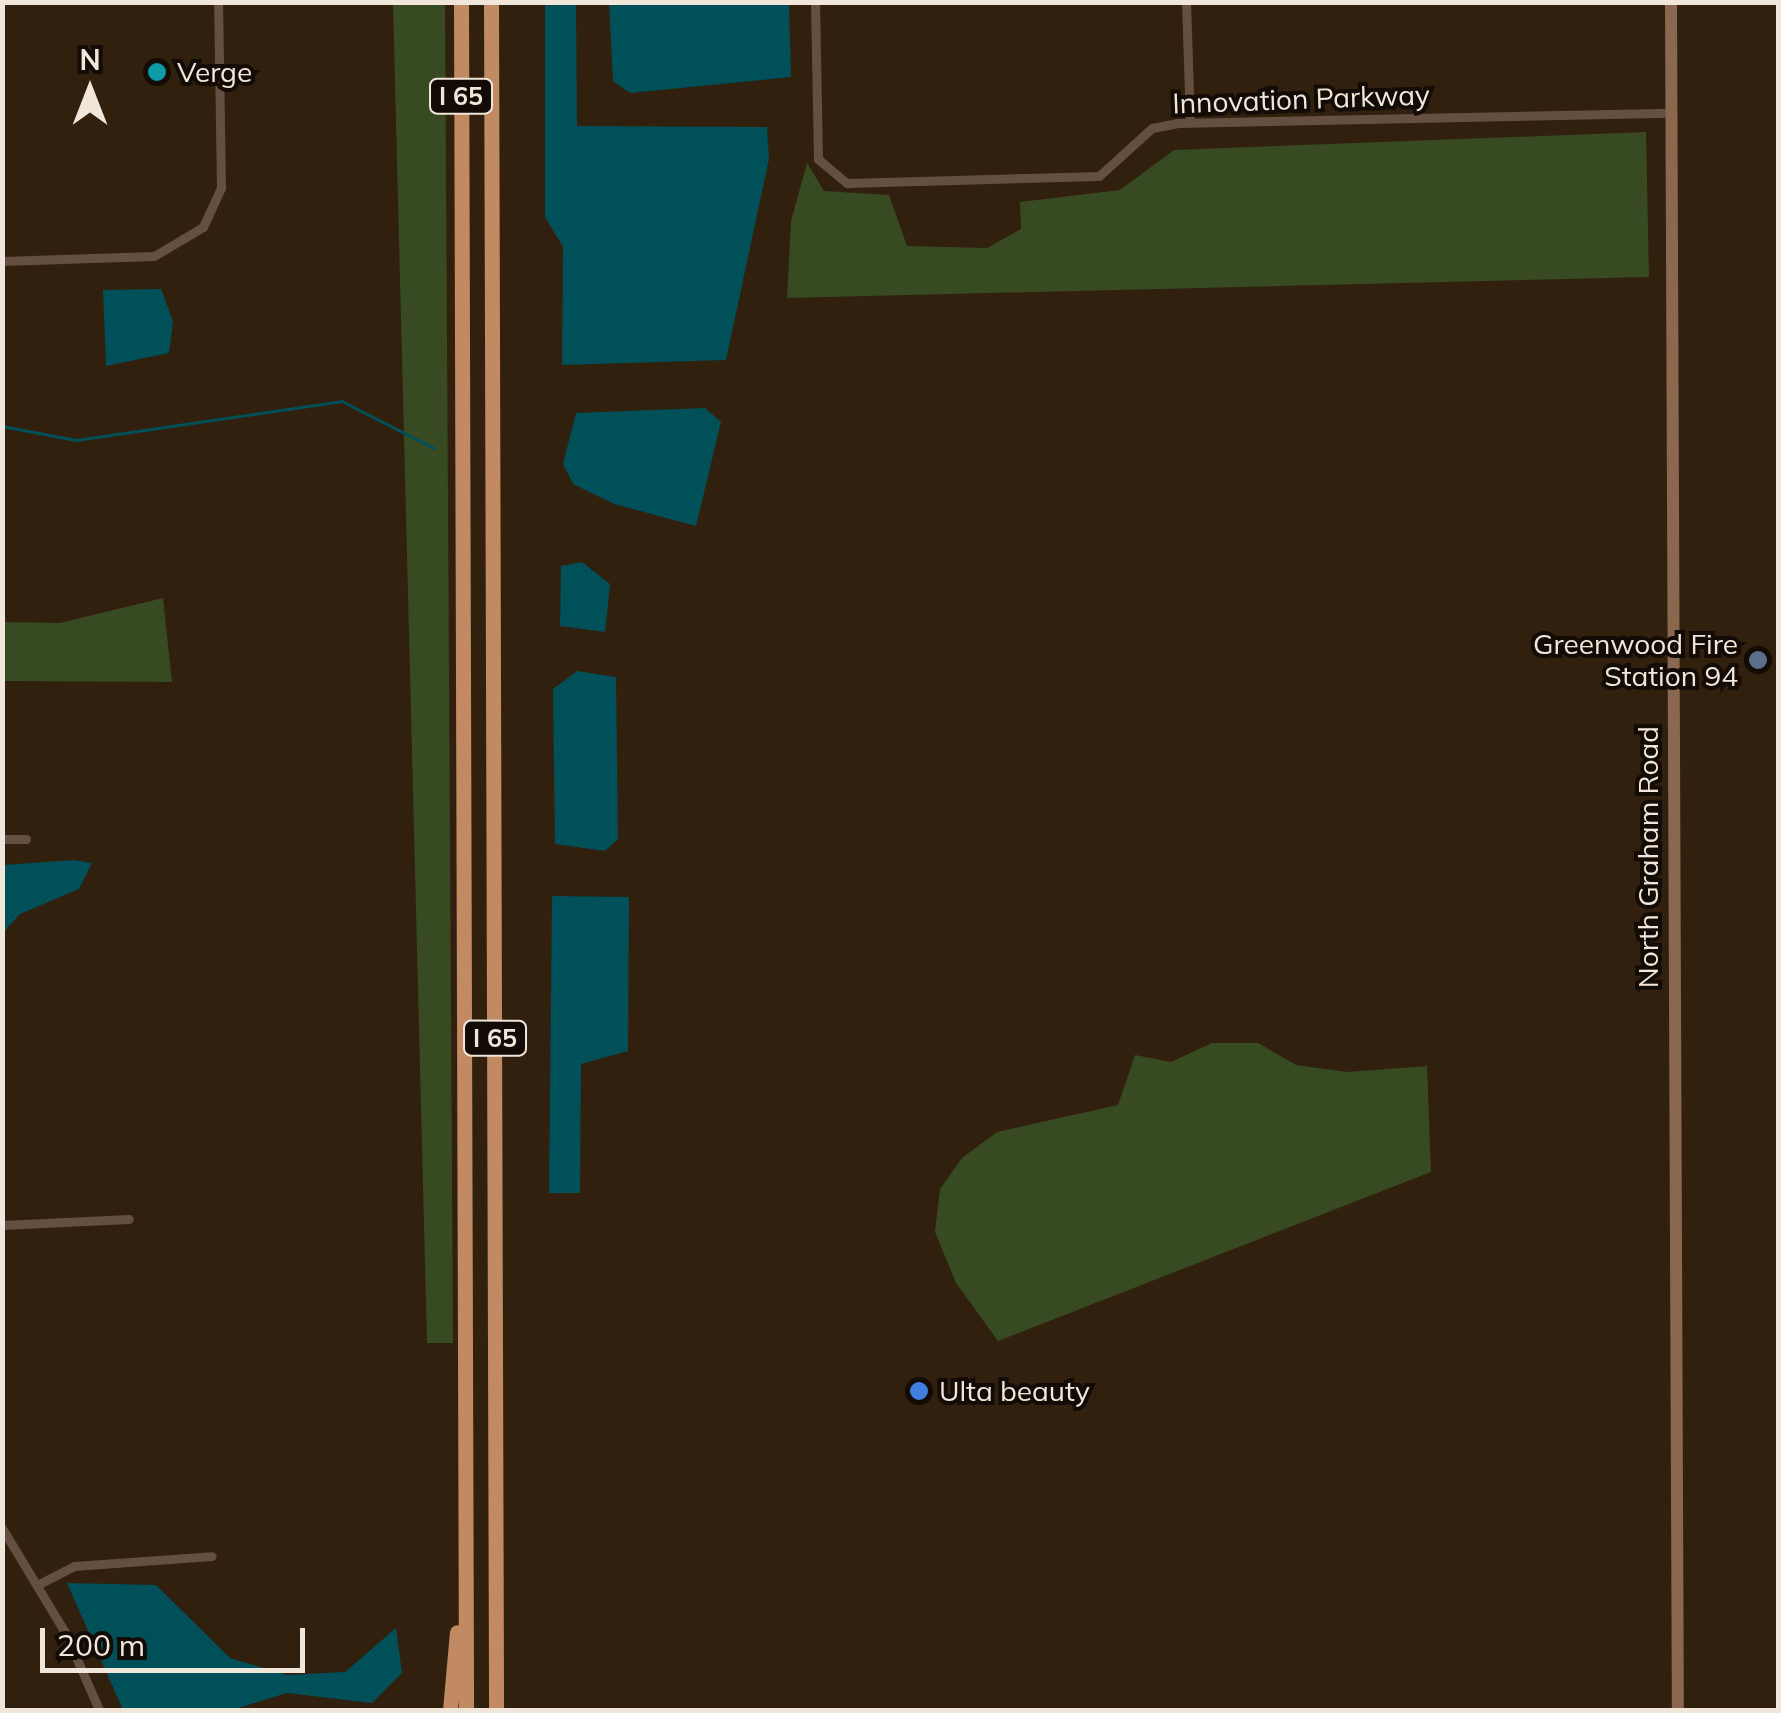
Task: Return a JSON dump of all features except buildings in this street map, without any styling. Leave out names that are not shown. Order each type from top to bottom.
[{"type":"highway","points":[[452,2],[462,190]]},
{"type":"highway","name":"I 65","points":[[461,2],[466,1710]]},
{"type":"highway","name":"I 65","points":[[494,2],[496,1710]]},
{"type":"highway","points":[[450,1710],[465,1564]]},
{"type":"highway","points":[[496,1604],[506,1710]]},
{"type":"street","points":[[2,261],[154,256],[203,228],[221,188],[218,2]]},
{"type":"street","name":"Innovation Parkway","points":[[815,2],[818,159],[847,183],[1086,178],[1110,170],[1152,128],[1190,122],[1671,113]]},
{"type":"street","points":[[1186,2],[1190,122]]},
{"type":"street","name":"North Graham Road","points":[[1671,2],[1678,1710]]},
{"type":"street","points":[[2,839],[26,839]]},
{"type":"street","points":[[2,1225],[129,1219]]},
{"type":"street","points":[[2,1528],[39,1584],[99,1710]]},
{"type":"street","points":[[39,1584],[74,1566],[212,1556]]},
{"type":"green space","points":[[393,3],[445,3],[453,1343],[427,1343]]},
{"type":"green space","points":[[1646,132],[1649,277],[787,298],[791,221],[807,163],[824,191],[889,195],[907,246],[987,248],[1021,229],[1020,202],[1120,190],[1174,150]]},
{"type":"green space","points":[[163,598],[172,682],[3,681],[3,622],[60,623]]},
{"type":"green space","points":[[1212,1043],[1258,1043],[1296,1065],[1347,1072],[1427,1066],[1431,1172],[998,1341],[956,1283],[935,1232],[940,1189],[962,1158],[997,1132],[1118,1105],[1135,1055],[1171,1062]]},
{"type":"water","points":[[545,3],[576,3],[577,126],[767,127],[769,159],[726,360],[562,365],[563,247],[545,217]]},
{"type":"water","points":[[609,3],[789,3],[791,77],[630,93],[613,81]]},
{"type":"water","points":[[161,289],[173,321],[169,353],[106,366],[103,290]]},
{"type":"water","points":[[705,408],[721,422],[696,526],[614,504],[573,484],[563,464],[576,413]]},
{"type":"water","points":[[582,562],[610,584],[605,632],[560,626],[561,566]]},
{"type":"water","points":[[577,671],[616,677],[618,839],[605,851],[555,844],[553,689]]},
{"type":"water","points":[[74,860],[92,863],[79,889],[20,914],[3,933],[3,865]]},
{"type":"water","points":[[552,896],[629,897],[628,1051],[581,1064],[580,1193],[549,1193]]},
{"type":"water","points":[[67,1583],[156,1585],[230,1658],[287,1675],[345,1672],[396,1628],[402,1673],[372,1703],[287,1693],[232,1710],[123,1710]]},
{"type":"waterway","points":[[2,426],[76,440],[342,401],[434,448]]},
{"type":"place","name":"Verge","points":[[157,72]]},
{"type":"place","name":"Greenwood Fire Station 94","points":[[1758,660]]},
{"type":"place","name":"Ulta beauty","points":[[919,1391]]}]
